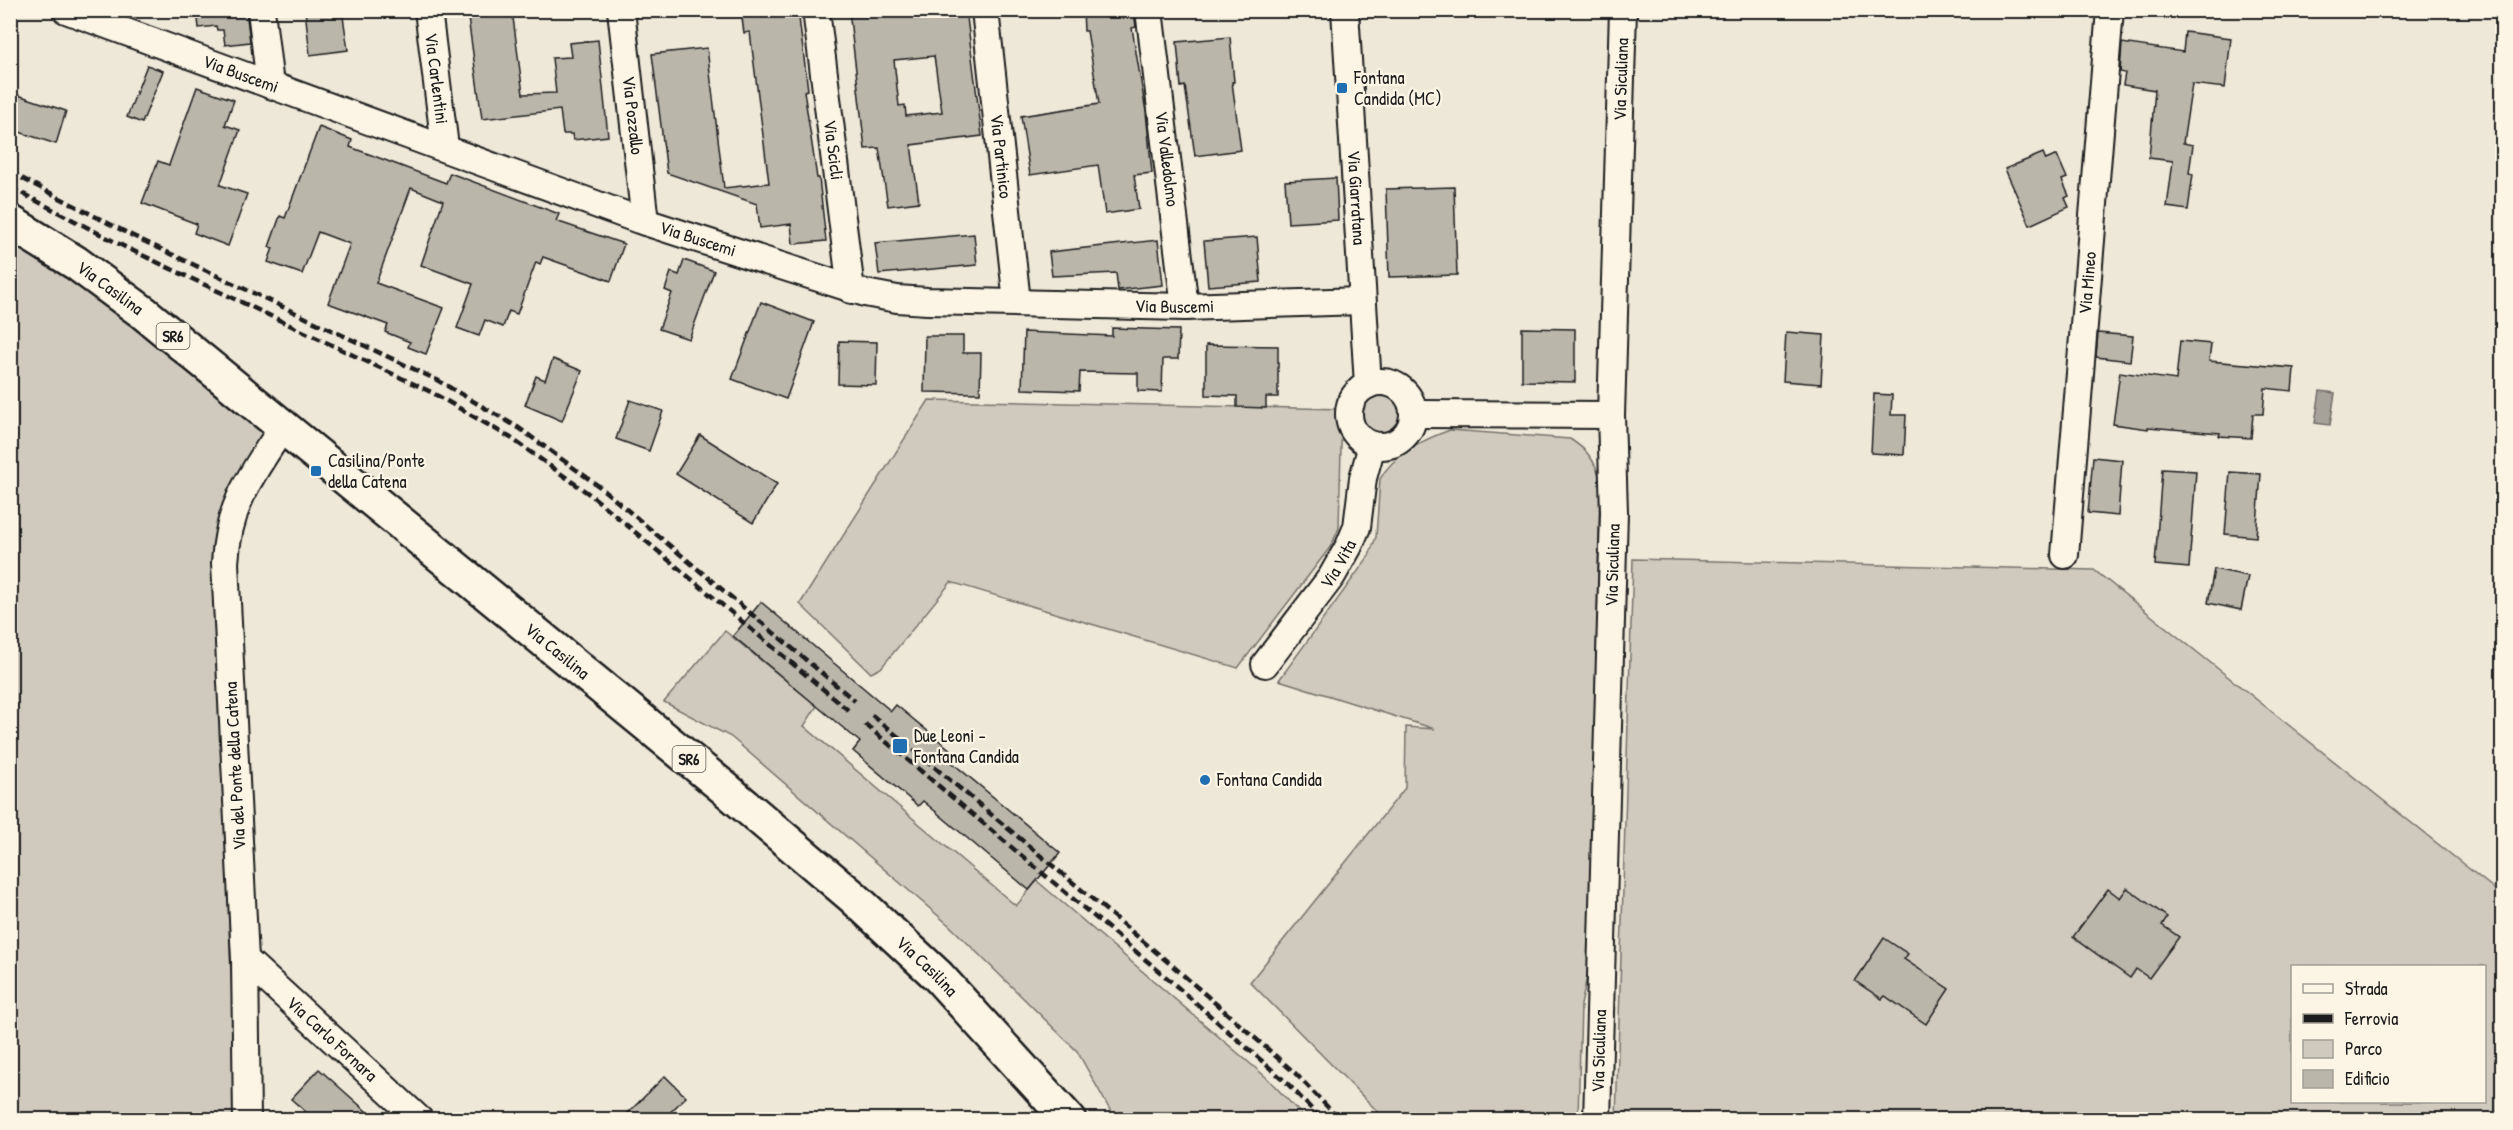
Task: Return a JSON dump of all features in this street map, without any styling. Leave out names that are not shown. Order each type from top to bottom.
[{"type":"main road","name":"Via Casilina","points":[[10,222],[76,263],[120,294],[722,786],[853,897],[938,976],[1069,1119]]},
{"type":"street","name":"Via Buscemi","points":[[66,10],[446,147],[645,222],[851,290],[912,301],[1185,307],[1361,301]]},
{"type":"street","points":[[261,10],[270,85]]},
{"type":"street","name":"Via Carlentini","points":[[428,10],[446,147]]},
{"type":"street","name":"Via Pozzallo","points":[[621,10],[645,222]]},
{"type":"street","name":"Via Scicli","points":[[816,10],[851,290]]},
{"type":"street","name":"Via Partinico","points":[[985,10],[1017,302]]},
{"type":"street","name":"Via Valledolmo","points":[[1149,10],[1185,307]]},
{"type":"street","name":"Via Giarratana","points":[[1345,10],[1361,301],[1368,385]]},
{"type":"street","name":"Via Siculiana","points":[[1597,1119],[1614,512],[1611,415],[1623,10]]},
{"type":"street","name":"Via Mineo","points":[[2065,555],[2110,10]]},
{"type":"street","points":[[1387,383],[1400,388],[1408,397],[1414,414],[1411,427],[1402,439],[1393,445],[1372,445],[1360,438],[1354,431],[1349,413],[1355,396],[1368,385],[1387,383]]},
{"type":"street","points":[[1414,414],[1611,415]]},
{"type":"street","name":"Via del Ponte della Catena","points":[[247,1119],[245,959],[225,554],[230,521],[241,494],[283,427]]},
{"type":"street","name":"Via Vita","points":[[1265,664],[1328,581],[1349,546],[1357,527],[1363,478],[1372,445]]},
{"type":"street","name":"Via Carlo Fornara","points":[[245,959],[420,1119]]},
{"type":"green space","points":[[10,239],[108,307],[262,432],[236,489],[219,579],[230,954],[239,1119],[11,1119]]},
{"type":"green space","points":[[1381,395],[1394,401],[1400,414],[1394,427],[1381,433],[1368,427],[1362,414],[1368,401]]},
{"type":"green space","points":[[929,400],[1342,409],[1339,528],[1331,546],[1238,668],[951,582],[881,668],[871,673],[800,604]]},
{"type":"green space","points":[[1450,430],[1570,439],[1589,456],[1600,478],[1592,869],[1588,972],[1581,1005],[1578,1119],[1385,1119],[1250,982],[1405,788],[1406,727],[1435,729],[1279,680],[1369,556],[1376,537],[1380,479],[1386,470],[1410,449]]},
{"type":"green space","points":[[1633,559],[2094,570],[2502,895],[2502,1119],[1616,1120]]},
{"type":"green space","points":[[725,631],[817,706],[804,726],[1016,906],[1037,881],[1267,1078],[1306,1119],[1115,1119],[1077,1051],[950,926],[731,737],[664,702]]},
{"type":"shaded area","points":[[2320,391],[2335,393],[2330,425],[2315,423]]},
{"type":"building","points":[[197,10],[246,10],[250,42],[225,45],[223,30],[217,30],[216,26],[199,28]]},
{"type":"building","points":[[305,10],[342,10],[348,50],[310,55]]},
{"type":"building","points":[[467,10],[512,10],[523,94],[556,93],[552,58],[571,57],[569,43],[598,40],[608,136],[573,140],[572,134],[563,134],[560,110],[482,119]]},
{"type":"building","points":[[741,10],[798,10],[808,90],[804,91],[817,178],[819,178],[826,241],[793,244],[791,224],[760,228],[757,204],[667,173],[652,54],[707,48],[724,188],[769,183],[750,32],[744,33]]},
{"type":"building","points":[[849,10],[966,10],[982,136],[911,145],[919,202],[888,206],[879,148],[865,149]],"holes":[[[934,56],[942,112],[906,116],[905,105],[899,106],[894,60]]]},
{"type":"building","points":[[1083,10],[1134,10],[1136,27],[1132,28],[1146,112],[1152,173],[1134,175],[1139,209],[1105,214],[1098,165],[1030,175],[1021,116],[1099,104],[1087,31],[1084,31]]},
{"type":"building","points":[[2185,32],[2231,38],[2225,88],[2192,84],[2183,143],[2193,145],[2189,173],[2193,174],[2188,210],[2167,207],[2173,161],[2149,158],[2155,90],[2123,85],[2125,73],[2120,72],[2122,43],[2183,52]]},
{"type":"building","points":[[1230,37],[1234,82],[1232,82],[1241,150],[1195,156],[1185,86],[1181,87],[1177,42]]},
{"type":"building","points":[[147,65],[163,71],[142,123],[127,117]]},
{"type":"building","points":[[197,87],[234,100],[225,125],[240,130],[220,185],[247,194],[228,246],[194,233],[197,224],[142,203],[158,161],[169,165]]},
{"type":"building","points":[[18,95],[66,111],[56,144],[10,129],[10,117]]},
{"type":"building","points":[[319,127],[352,140],[350,147],[446,183],[450,173],[559,214],[556,221],[624,244],[611,281],[543,257],[540,264],[536,262],[517,314],[509,311],[503,327],[485,320],[479,336],[457,328],[473,284],[421,265],[443,201],[411,188],[376,283],[444,308],[426,354],[408,347],[410,342],[385,332],[388,325],[328,303],[350,244],[318,232],[302,274],[268,262],[273,248],[269,247],[280,216],[285,218]]},
{"type":"building","points":[[2043,153],[2046,160],[2057,155],[2067,178],[2062,180],[2069,196],[2065,198],[2069,207],[2030,225],[2005,169]]},
{"type":"building","points":[[1336,178],[1338,220],[1288,223],[1285,181]]},
{"type":"building","points":[[1454,187],[1457,275],[1389,277],[1386,189]]},
{"type":"building","points":[[974,234],[977,265],[879,274],[875,243]]},
{"type":"building","points":[[1257,237],[1261,282],[1208,286],[1204,241]]},
{"type":"building","points":[[1158,240],[1163,285],[1118,290],[1116,273],[1052,276],[1049,252]]},
{"type":"building","points":[[684,260],[714,271],[689,339],[659,329],[672,293],[665,290],[671,272],[679,275]]},
{"type":"building","points":[[761,302],[814,322],[786,399],[732,379]]},
{"type":"building","points":[[1112,328],[1179,330],[1178,359],[1163,359],[1162,392],[1138,391],[1138,373],[1080,372],[1079,391],[1022,389],[1024,332],[1112,336]]},
{"type":"building","points":[[1522,328],[1575,329],[1575,382],[1522,381]]},
{"type":"building","points":[[1786,332],[1824,335],[1821,384],[1783,381]]},
{"type":"building","points":[[2098,333],[2133,336],[2130,361],[2096,357]]},
{"type":"building","points":[[925,336],[963,336],[963,353],[981,353],[980,393],[924,392]]},
{"type":"building","points":[[839,341],[877,342],[876,385],[838,384]]},
{"type":"building","points":[[2180,341],[2211,344],[2209,361],[2294,368],[2292,391],[2265,388],[2263,414],[2253,414],[2251,438],[2219,436],[2220,433],[2148,427],[2148,429],[2113,424],[2120,372],[2176,380]]},
{"type":"building","points":[[1206,345],[1278,346],[1278,397],[1266,397],[1266,408],[1237,407],[1237,396],[1206,395]]},
{"type":"building","points":[[553,359],[582,371],[562,421],[525,405],[536,376],[545,380]]},
{"type":"building","points":[[1874,394],[1892,395],[1891,415],[1906,415],[1904,455],[1871,453]]},
{"type":"building","points":[[630,400],[663,411],[649,451],[616,439]]},
{"type":"building","points":[[700,435],[777,484],[753,523],[676,474]]},
{"type":"building","points":[[2093,457],[2122,460],[2118,516],[2088,513]]},
{"type":"building","points":[[2162,469],[2196,471],[2189,568],[2155,565]]},
{"type":"building","points":[[2230,472],[2261,474],[2256,537],[2225,534]]},
{"type":"building","points":[[2214,569],[2248,576],[2241,610],[2208,603]]},
{"type":"building","points":[[761,602],[891,711],[896,705],[953,752],[948,759],[1060,853],[1029,890],[923,801],[918,806],[853,751],[860,742],[733,636]]},
{"type":"building","points":[[2127,888],[2167,917],[2162,925],[2179,937],[2149,978],[2136,969],[2130,978],[2073,937],[2108,889],[2120,898]]},
{"type":"building","points":[[1884,938],[1908,954],[1904,959],[1949,989],[1926,1024],[1885,996],[1882,999],[1855,981]]},
{"type":"building","points":[[319,1069],[375,1119],[314,1119],[291,1099]]},
{"type":"building","points":[[665,1076],[686,1097],[663,1119],[622,1119]]},
{"type":"railway","points":[[10,172],[131,235],[437,380],[519,428],[600,487],[855,701]]},
{"type":"railway","points":[[10,187],[125,247],[431,392],[511,438],[592,496],[848,710]]},
{"type":"railway","points":[[872,715],[1174,967],[1295,1073],[1340,1120]]},
{"type":"railway","points":[[865,724],[1166,977],[1286,1082],[1322,1120]]},
{"type":"place","name":"Fontana Candida (MC)","points":[[1342,88]]},
{"type":"place","name":"Casilina/Ponte della Catena","points":[[316,471]]},
{"type":"place","name":"Due Leoni - Fontana Candida","points":[[900,746]]},
{"type":"place","name":"Fontana Candida","points":[[1205,780]]}]
